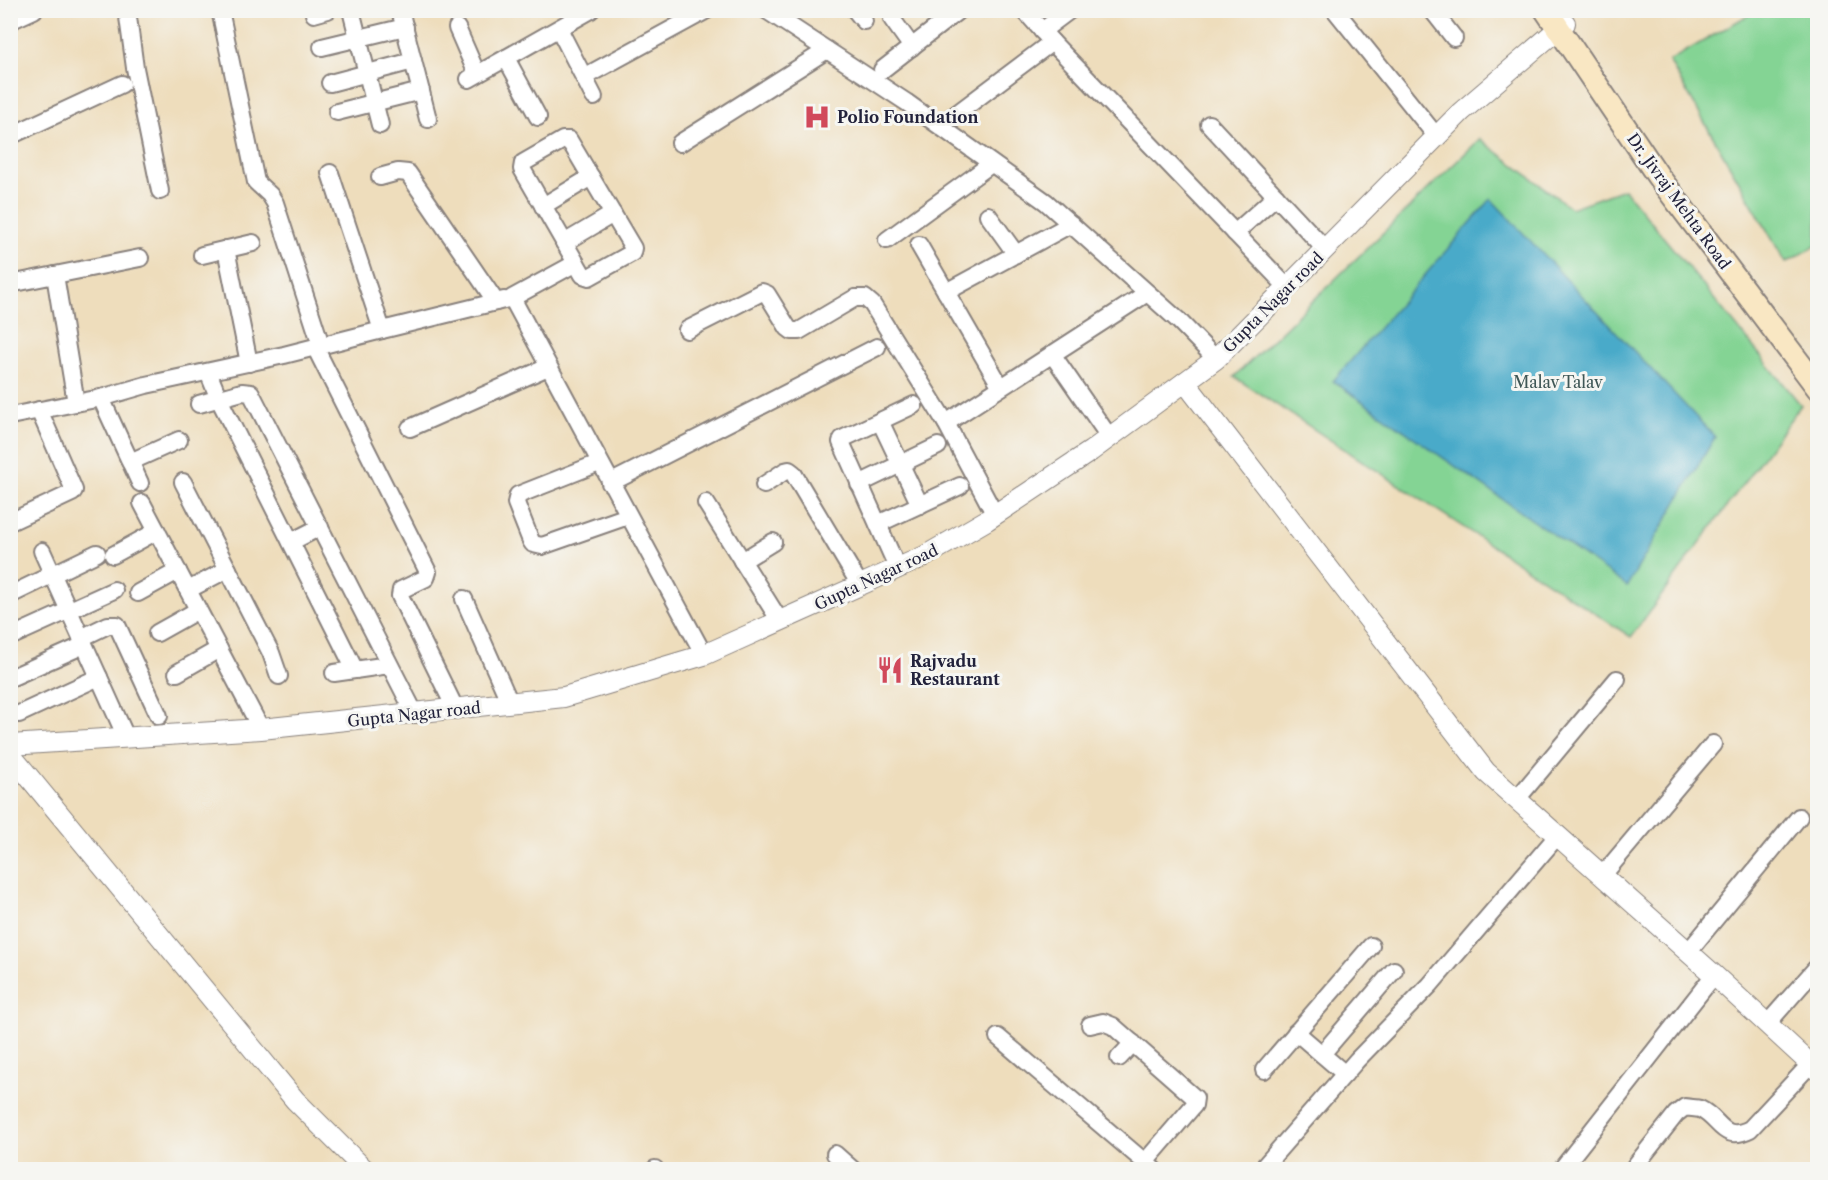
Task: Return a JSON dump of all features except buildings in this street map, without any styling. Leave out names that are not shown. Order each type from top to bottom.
[{"type":"main road","points":[[1557,18],[1664,169],[1818,372]]},
{"type":"main road","name":"Dr. Jivraj Mehta Road","points":[[1557,18],[1658,176],[1818,388]]},
{"type":"street","points":[[14,17],[34,10]]},
{"type":"street","points":[[127,10],[135,68],[160,191]]},
{"type":"street","points":[[220,10],[256,182],[275,203],[318,346],[428,572],[426,578],[401,590],[400,596],[456,710]]},
{"type":"street","points":[[351,10],[380,125]]},
{"type":"street","points":[[400,10],[428,119]]},
{"type":"street","points":[[457,28],[473,76],[591,10]]},
{"type":"street","points":[[584,77],[707,10]]},
{"type":"street","points":[[766,10],[906,102],[1046,202],[1179,321],[1216,359]]},
{"type":"street","points":[[1024,10],[1047,37],[1287,287]]},
{"type":"street","points":[[951,118],[1047,37],[1070,10]]},
{"type":"street","points":[[1335,10],[1437,137]]},
{"type":"street","points":[[1432,10],[1454,38]]},
{"type":"street","points":[[882,70],[955,12]]},
{"type":"street","name":"Gupta Nagar road","points":[[10,745],[261,729],[564,697],[704,655],[925,556],[994,515],[1110,438],[1216,359],[1557,18]]},
{"type":"street","points":[[892,19],[912,47]]},
{"type":"street","points":[[322,47],[405,27]]},
{"type":"street","points":[[559,29],[594,97]]},
{"type":"street","points":[[680,143],[827,50]]},
{"type":"street","points":[[506,58],[538,117]]},
{"type":"street","points":[[330,83],[413,61]]},
{"type":"street","points":[[10,136],[123,84]]},
{"type":"street","points":[[338,112],[421,91]]},
{"type":"street","points":[[1209,124],[1325,249]]},
{"type":"street","points":[[563,140],[569,140],[633,248],[632,253],[589,277],[583,275],[543,206],[523,172],[523,164],[563,140]]},
{"type":"street","points":[[887,240],[991,164]]},
{"type":"street","points":[[330,172],[382,330]]},
{"type":"street","points":[[380,177],[408,172],[504,300],[548,367],[704,655]]},
{"type":"street","points":[[543,206],[591,177]]},
{"type":"street","points":[[1235,233],[1276,196]]},
{"type":"street","points":[[564,243],[613,214]]},
{"type":"street","points":[[988,216],[1016,254]]},
{"type":"street","points":[[946,292],[1071,224]]},
{"type":"street","points":[[202,255],[253,243]]},
{"type":"street","points":[[919,245],[1001,387]]},
{"type":"street","points":[[226,249],[249,363]]},
{"type":"street","points":[[10,284],[140,258]]},
{"type":"street","points":[[10,416],[101,398],[146,385],[249,363],[504,300],[576,263]]},
{"type":"street","points":[[55,275],[76,403]]},
{"type":"street","points":[[687,330],[762,292],[767,294],[792,331],[799,331],[855,298],[865,298],[872,304],[946,423],[994,515]]},
{"type":"street","points":[[946,423],[1147,292]]},
{"type":"street","points":[[610,483],[877,346]]},
{"type":"street","points":[[1052,354],[1110,438]]},
{"type":"street","points":[[410,428],[548,367]]},
{"type":"street","points":[[208,372],[219,399],[355,670]]},
{"type":"street","points":[[1185,382],[1486,772],[1767,1024],[1815,1064],[1750,1129],[1740,1134],[1728,1133],[1700,1109],[1685,1107],[1676,1114],[1635,1166]]},
{"type":"street","points":[[199,404],[242,392],[251,393],[414,714]]},
{"type":"street","points":[[101,398],[140,483]]},
{"type":"street","points":[[898,568],[841,442],[842,439],[914,405]]},
{"type":"street","points":[[10,522],[72,494],[74,490],[39,410]]},
{"type":"street","points":[[880,421],[920,504]]},
{"type":"street","points":[[130,462],[178,440]]},
{"type":"street","points":[[859,484],[938,446]]},
{"type":"street","points":[[599,462],[518,495],[516,503],[531,541],[533,544],[542,546],[628,516]]},
{"type":"street","points":[[764,485],[786,471],[793,473],[860,585]]},
{"type":"street","points":[[183,482],[271,653],[279,676]]},
{"type":"street","points":[[878,524],[960,486]]},
{"type":"street","points":[[142,503],[261,729]]},
{"type":"street","points":[[706,503],[780,621]]},
{"type":"street","points":[[291,542],[320,528]]},
{"type":"street","points":[[10,596],[53,575],[157,531]]},
{"type":"street","points":[[742,561],[773,542]]},
{"type":"street","points":[[42,551],[126,737]]},
{"type":"street","points":[[188,591],[228,570]]},
{"type":"street","points":[[138,593],[178,571]]},
{"type":"street","points":[[10,637],[114,590]]},
{"type":"street","points":[[464,599],[510,703]]},
{"type":"street","points":[[157,633],[198,610]]},
{"type":"street","points":[[10,678],[83,641],[108,625],[117,625],[159,716]]},
{"type":"street","points":[[177,673],[219,649]]},
{"type":"street","points":[[334,673],[389,665]]},
{"type":"street","points":[[19,714],[99,677]]},
{"type":"street","points":[[1516,799],[1617,679]]},
{"type":"street","points":[[1602,876],[1713,744]]},
{"type":"street","points":[[10,754],[295,1100],[364,1169]]},
{"type":"street","points":[[1688,952],[1799,817]]},
{"type":"street","points":[[1261,1170],[1345,1074],[1430,985],[1558,835]]},
{"type":"street","points":[[1264,1070],[1371,946]]},
{"type":"street","points":[[1767,1024],[1818,966]]},
{"type":"street","points":[[1322,1054],[1394,970]]},
{"type":"street","points":[[1561,1170],[1714,975]]},
{"type":"street","points":[[998,1037],[1150,1166],[1194,1105],[1195,1098],[1108,1023],[1090,1025]]},
{"type":"street","points":[[1296,1032],[1345,1074]]},
{"type":"street","points":[[1119,1058],[1133,1043]]},
{"type":"street","points":[[835,1154],[853,1170]]},
{"type":"green space","points":[[1755,11],[1817,11],[1817,245],[1786,263],[1669,61]]},
{"type":"green space","name":"Malav Talav","points":[[1480,139],[1571,208],[1624,189],[1801,405],[1631,637],[1234,377]]},
{"type":"water","points":[[1491,199],[1715,437],[1627,586],[1333,381]]},
{"type":"place","name":"Polio Foundation","points":[[817,117]]},
{"type":"place","name":"Rajvadu Restaurant","points":[[890,670]]}]
